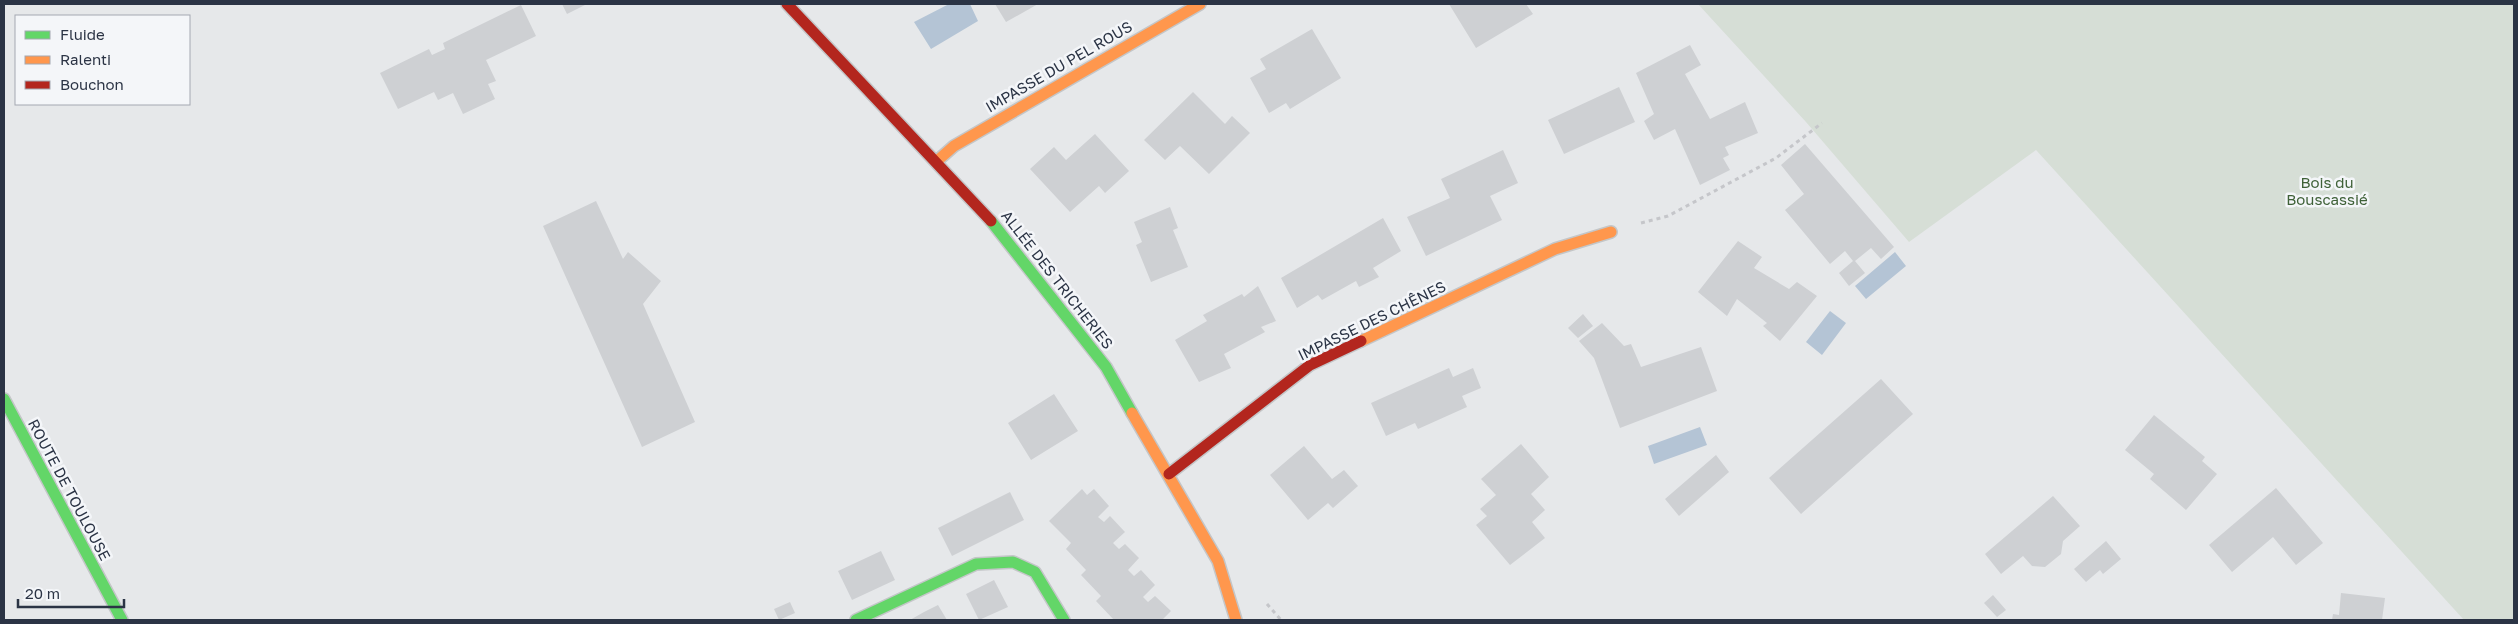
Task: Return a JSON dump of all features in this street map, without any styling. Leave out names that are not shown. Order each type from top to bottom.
[{"type":"street","name":"ALLÉE DES TRICHERIES","points":[[788,4],[985,213],[1106,367],[1218,561],[1236,620]]},
{"type":"street","name":"IMPASSE DU PEL ROUS","points":[[937,161],[954,146],[1200,4]]},
{"type":"street","name":"IMPASSE DES CHÊNES","points":[[1169,474],[1310,365],[1555,249],[1611,232]]},
{"type":"street","name":"ROUTE DE TOULOUSE","points":[[4,399],[122,620]]},
{"type":"street","points":[[856,620],[976,564],[1013,562],[1035,572],[1064,620]]},
{"type":"path","points":[[1611,232],[1668,216],[1776,158],[1822,123]]},
{"type":"green space","name":"Bois du Bouscassié","points":[[1698,4],[2514,4],[2514,620],[2464,620],[2036,150],[1909,242],[1806,122]]},
{"type":"water","points":[[949,4],[970,4],[978,21],[931,49],[914,22]]},
{"type":"water","points":[[1895,252],[1906,266],[1866,299],[1855,286]]},
{"type":"water","points":[[1830,311],[1846,323],[1822,355],[1806,342]]},
{"type":"water","points":[[1700,427],[1707,445],[1654,464],[1648,446]]},
{"type":"building","points":[[562,4],[587,4],[567,14]]},
{"type":"building","points":[[995,4],[1038,4],[1006,22]]},
{"type":"building","points":[[1449,4],[1526,4],[1533,14],[1476,48]]},
{"type":"building","points":[[521,5],[536,36],[486,60],[496,81],[488,84],[495,99],[463,114],[453,93],[438,100],[434,92],[398,109],[380,73],[429,49],[432,55],[445,49],[443,43]]},
{"type":"building","points":[[1312,29],[1341,78],[1290,109],[1286,103],[1269,113],[1250,78],[1266,69],[1260,59]]},
{"type":"building","points":[[1690,45],[1701,65],[1685,74],[1710,119],[1745,102],[1758,133],[1725,147],[1729,155],[1723,158],[1730,170],[1700,185],[1675,129],[1654,140],[1644,121],[1654,114],[1636,73]]},
{"type":"building","points":[[1619,87],[1635,122],[1564,154],[1548,120]]},
{"type":"building","points":[[1193,92],[1225,124],[1232,116],[1250,133],[1209,174],[1180,146],[1165,160],[1144,140]]},
{"type":"building","points":[[1095,134],[1129,171],[1105,193],[1099,186],[1070,212],[1030,169],[1054,147],[1066,160]]},
{"type":"building","points":[[1805,144],[1894,247],[1881,259],[1871,248],[1855,261],[1865,273],[1849,286],[1839,273],[1853,261],[1845,251],[1830,264],[1785,210],[1804,194],[1781,165]]},
{"type":"building","points":[[1503,150],[1518,183],[1490,196],[1502,220],[1426,256],[1407,217],[1450,198],[1441,179]]},
{"type":"building","points":[[596,201],[623,259],[628,252],[661,281],[643,304],[695,422],[642,447],[543,226]]},
{"type":"building","points":[[1170,207],[1178,228],[1173,230],[1188,267],[1151,282],[1136,245],[1142,242],[1134,222]]},
{"type":"building","points":[[1383,218],[1401,251],[1373,268],[1379,277],[1359,287],[1356,281],[1322,300],[1318,295],[1297,308],[1281,278]]},
{"type":"building","points":[[1738,241],[1762,257],[1754,268],[1789,289],[1797,282],[1817,296],[1780,341],[1763,326],[1767,323],[1737,299],[1727,316],[1698,292]]},
{"type":"building","points":[[1258,286],[1276,321],[1261,327],[1265,332],[1224,354],[1231,368],[1199,382],[1175,340],[1207,321],[1203,315],[1242,294],[1244,297]]},
{"type":"building","points":[[1583,314],[1593,326],[1578,338],[1568,328]]},
{"type":"building","points":[[1602,323],[1624,346],[1631,344],[1641,367],[1701,347],[1717,391],[1620,428],[1594,358],[1579,341]]},
{"type":"building","points":[[1449,368],[1453,377],[1473,368],[1481,388],[1462,396],[1467,407],[1418,429],[1415,423],[1386,436],[1371,403]]},
{"type":"building","points":[[1881,379],[1913,414],[1801,514],[1769,478]]},
{"type":"building","points":[[1054,394],[1078,431],[1031,460],[1008,423]]},
{"type":"building","points":[[2154,415],[2205,457],[2202,461],[2217,474],[2186,510],[2150,479],[2154,474],[2125,450]]},
{"type":"building","points":[[1521,444],[1549,477],[1531,494],[1545,510],[1532,522],[1545,538],[1510,565],[1476,525],[1487,516],[1480,509],[1496,495],[1481,479]]},
{"type":"building","points":[[1304,446],[1332,479],[1344,470],[1358,486],[1333,508],[1328,503],[1308,520],[1270,475]]},
{"type":"building","points":[[1716,455],[1729,472],[1679,516],[1665,499]]},
{"type":"building","points":[[2276,488],[2323,543],[2296,565],[2273,537],[2232,572],[2209,545]]},
{"type":"building","points":[[1082,489],[1087,495],[1094,489],[1109,506],[1098,517],[1104,522],[1110,516],[1125,532],[1113,543],[1119,549],[1125,544],[1139,558],[1128,570],[1134,576],[1141,570],[1155,585],[1143,597],[1148,602],[1155,596],[1171,611],[1162,620],[1114,620],[1096,601],[1101,596],[1081,575],[1086,570],[1066,549],[1071,543],[1049,521]]},
{"type":"building","points":[[1010,492],[1024,520],[952,556],[938,528]]},
{"type":"building","points":[[2053,496],[2080,526],[2063,541],[2061,554],[2045,567],[2032,566],[2023,556],[2001,574],[1985,554]]},
{"type":"building","points":[[2106,541],[2121,559],[2103,574],[2100,570],[2086,582],[2074,569]]},
{"type":"building","points":[[881,551],[895,580],[852,600],[838,571]]},
{"type":"building","points":[[994,580],[1008,607],[979,620],[966,594]]},
{"type":"building","points":[[2341,593],[2385,598],[2382,620],[2332,620],[2333,614],[2339,615]]},
{"type":"building","points":[[1993,595],[2006,610],[1997,617],[1984,603]]},
{"type":"building","points":[[790,602],[795,613],[779,620],[774,609]]},
{"type":"building","points":[[938,605],[947,620],[910,620],[924,612]]},
{"type":"traffic: fast","points":[[991,221],[1106,367],[1132,413]]},
{"type":"traffic: fast","points":[[4,399],[122,620]]},
{"type":"traffic: fast","points":[[856,620],[976,564],[1013,562],[1035,572],[1064,620]]},
{"type":"traffic: slow","points":[[937,161],[954,146],[1200,4]]},
{"type":"traffic: slow","points":[[1361,341],[1555,249],[1611,232]]},
{"type":"traffic: slow","points":[[1132,413],[1218,561],[1236,620]]},
{"type":"traffic: jam","points":[[787,4],[991,221]]},
{"type":"traffic: jam","points":[[1169,474],[1310,365],[1361,341]]}]
